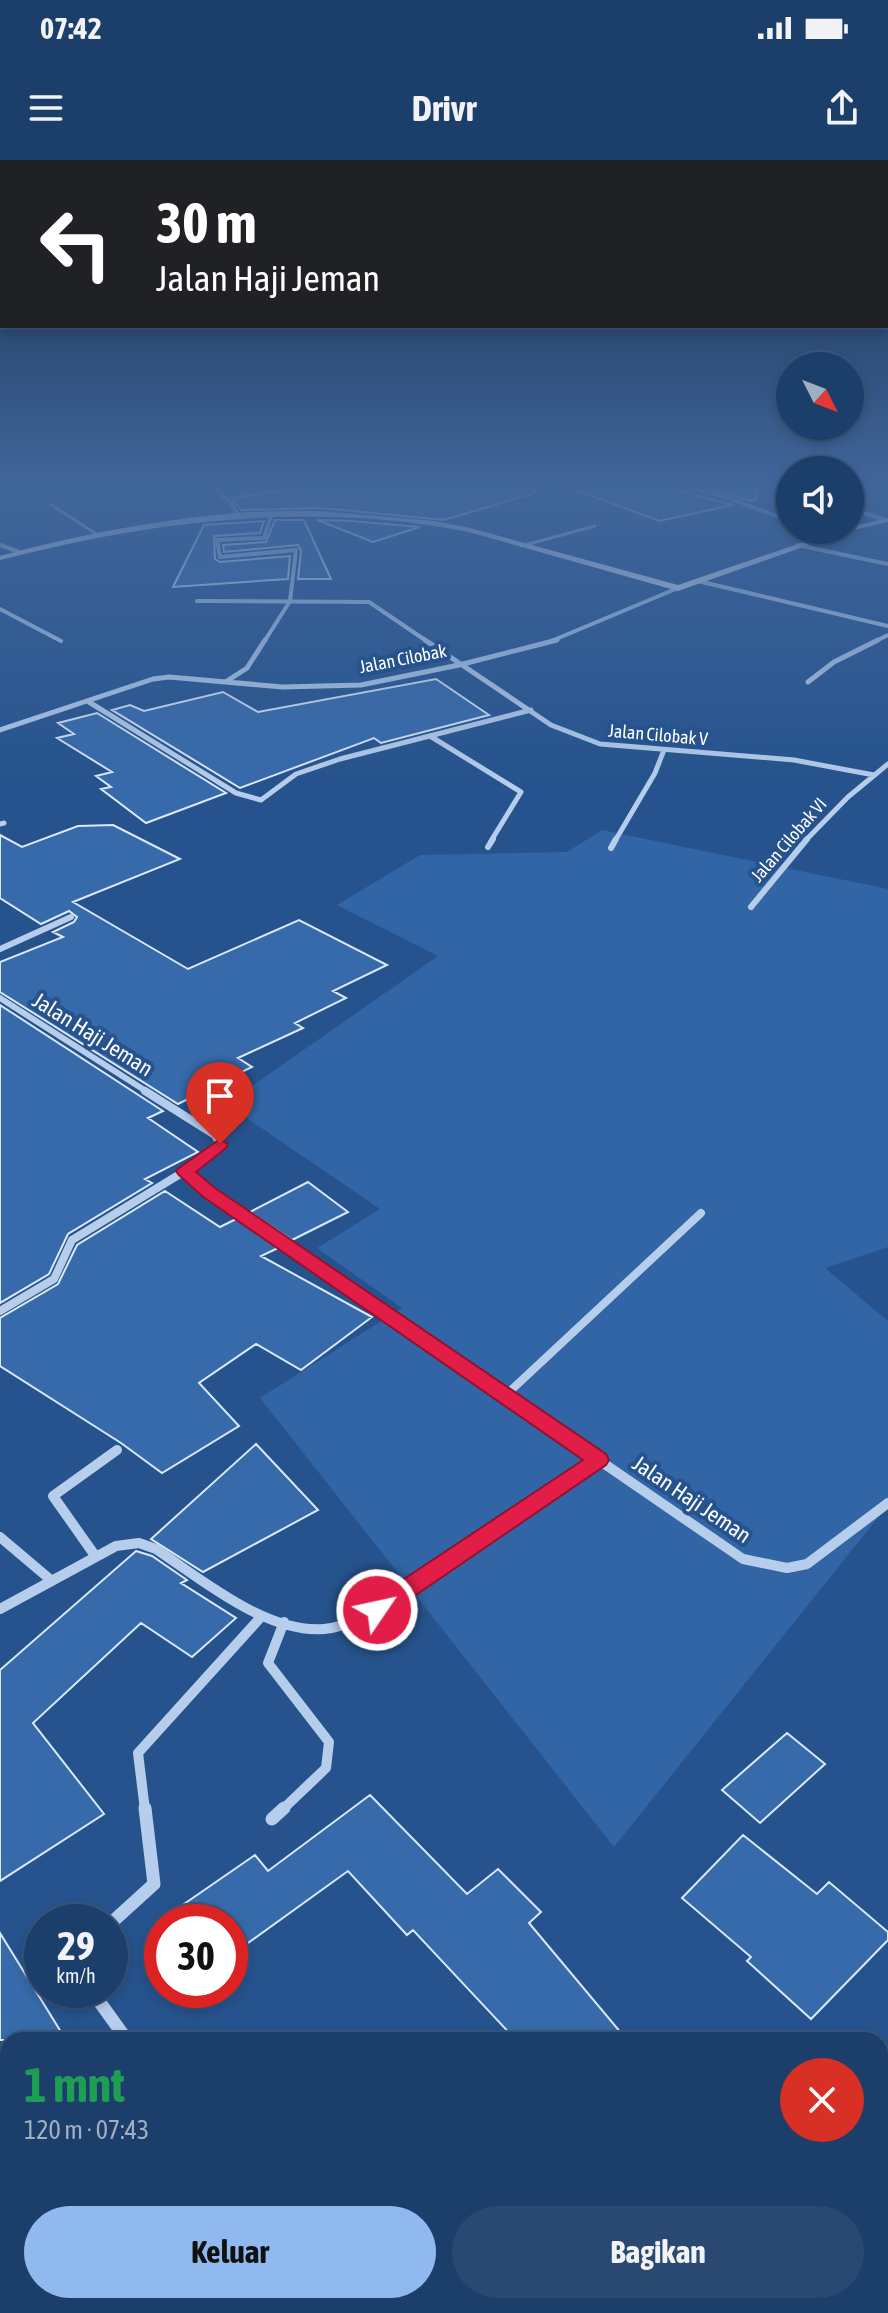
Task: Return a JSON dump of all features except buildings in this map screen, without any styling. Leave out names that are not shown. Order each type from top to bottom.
[{"type":"street","points":[[227,681],[247,668],[290,601],[292,583]]},
{"type":"street","points":[[661,583],[678,588]]},
{"type":"street","name":"Jalan Cilobak","points":[[0,730],[153,679],[169,677],[283,687],[361,685],[459,665],[561,639],[691,583]]},
{"type":"street","points":[[708,583],[888,626]]},
{"type":"street","name":"Jalan Cilobak V","points":[[197,601],[369,602],[551,725],[600,744],[794,760],[874,775]]},
{"type":"street","points":[[0,609],[61,641]]},
{"type":"street","points":[[808,682],[834,662],[888,635]]},
{"type":"street","points":[[89,702],[236,793],[261,800],[296,774],[340,759],[531,710]]},
{"type":"street","points":[[430,736],[521,792],[513,813],[501,825],[488,847]]},
{"type":"street","points":[[611,848],[655,773],[664,750]]},
{"type":"street","name":"Jalan Cilobak VI","points":[[751,907],[841,801],[888,764]]},
{"type":"street","points":[[0,949],[71,917]]},
{"type":"street","name":"Jalan Haji Jeman","points":[[0,998],[215,1135],[220,1144],[185,1171],[209,1192],[743,1559],[787,1568],[807,1564],[888,1503]]},
{"type":"street","points":[[0,1311],[54,1279],[72,1240],[185,1171]]},
{"type":"street","points":[[507,1394],[701,1213]]},
{"type":"street","points":[[96,1557],[53,1496],[117,1450]]},
{"type":"street","points":[[0,1609],[116,1546],[139,1543],[156,1549],[261,1617],[327,1630],[377,1610],[598,1460]]},
{"type":"street","points":[[0,1537],[52,1581]]},
{"type":"street","points":[[128,1908],[154,1884],[138,1753],[261,1617]]},
{"type":"street","points":[[272,1819],[326,1768],[329,1742],[268,1663],[284,1622]]},
{"type":"street","points":[[104,2008],[121,2032]]},
{"type":"shaded area","points":[[602,830],[888,889],[888,1247],[825,1268],[888,1321],[888,1505],[614,1847],[260,1398],[402,1308],[317,1248],[380,1209],[226,1104],[438,956],[337,905],[420,855],[567,852]]},
{"type":"route","points":[[220,1144],[185,1171],[209,1192],[507,1394],[598,1460],[377,1610]]}]
